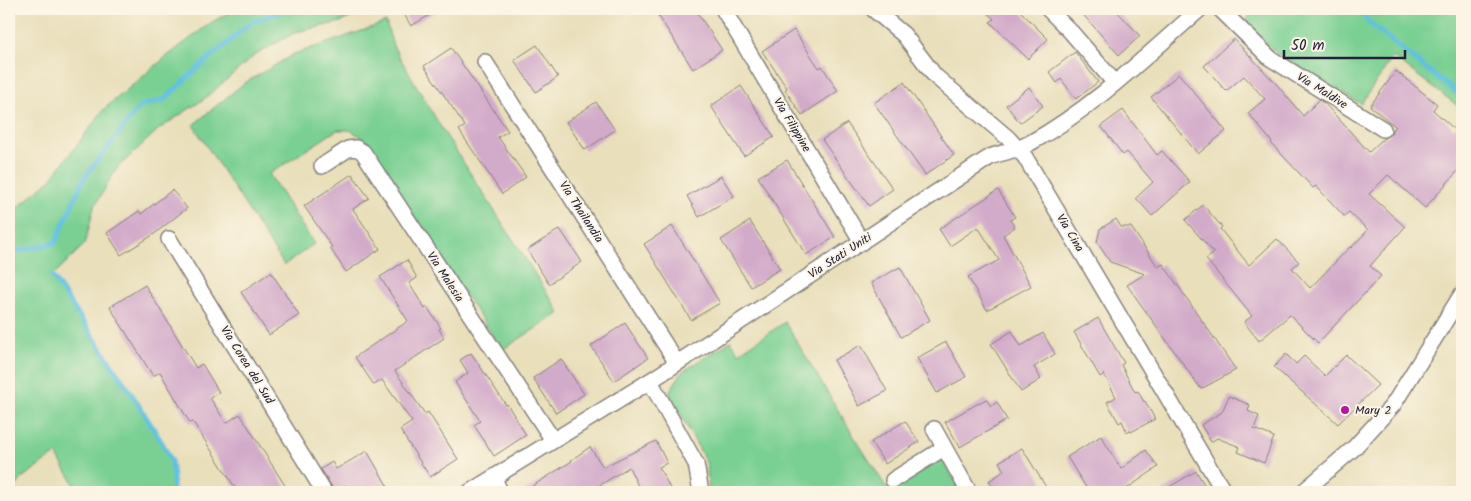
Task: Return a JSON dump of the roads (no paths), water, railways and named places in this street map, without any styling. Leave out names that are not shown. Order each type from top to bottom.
[{"type":"street","name":"Via Filippine","points":[[723,9],[862,242]]},
{"type":"street","name":"Via Cina","points":[[873,9],[904,35],[935,76],[1008,138],[1025,157],[1224,492]]},
{"type":"street","points":[[1048,9],[1115,82]]},
{"type":"street","name":"Via Stati Uniti","points":[[470,492],[650,381],[990,157],[1029,143],[1072,116],[1200,9]]},
{"type":"street","name":"Via Maldive","points":[[1220,9],[1270,58],[1383,129]]},
{"type":"street","name":"Via Thailandia","points":[[485,62],[677,363]]},
{"type":"street","name":"Via Malesia","points":[[322,166],[348,149],[356,148],[364,152],[553,440]]},
{"type":"street","name":"Via Corea del Sud","points":[[169,239],[324,492]]},
{"type":"street","points":[[1303,492],[1354,448],[1393,406],[1462,294]]},
{"type":"street","points":[[650,381],[696,464],[701,492]]},
{"type":"street","points":[[934,429],[969,492]]},
{"type":"street","points":[[893,480],[944,448]]},
{"type":"street","points":[[494,478],[500,492]]},
{"type":"waterway","points":[[9,253],[55,243],[84,178],[140,106],[164,100],[252,22],[289,9]]},
{"type":"waterway","points":[[1358,9],[1370,24],[1462,97]]},
{"type":"waterway","points":[[52,276],[163,444],[171,461],[173,492]]},
{"type":"place","name":"Mary 2","points":[[1345,410]]}]
